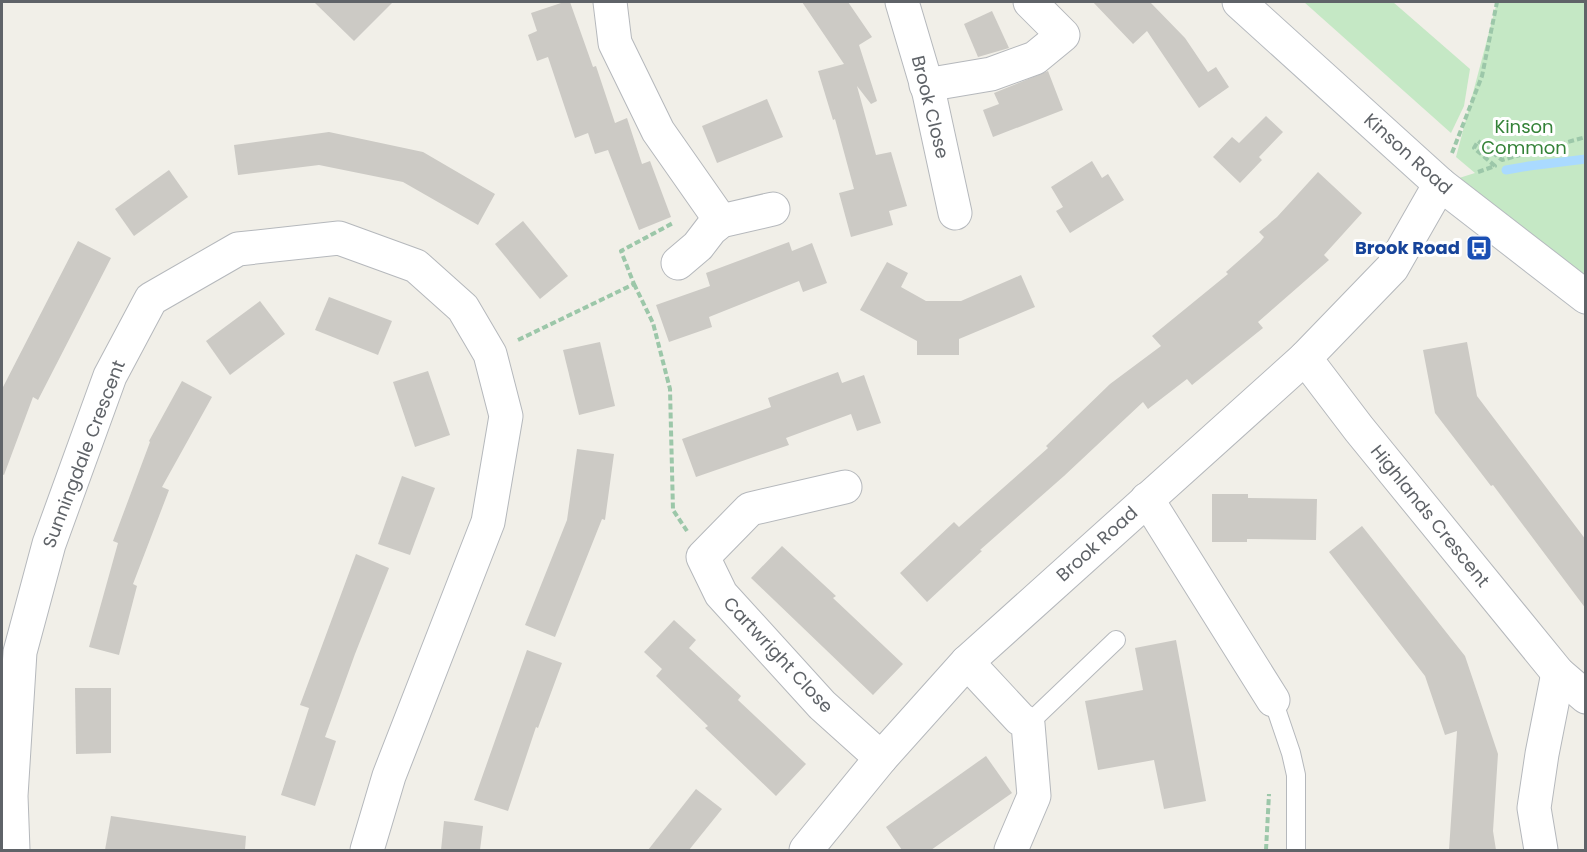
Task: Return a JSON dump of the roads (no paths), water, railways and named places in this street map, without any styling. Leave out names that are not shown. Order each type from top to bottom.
[{"type":"street","points":[[610,2],[615,42],[648,112],[658,131],[714,212],[711,229],[698,246],[678,263]]},
{"type":"street","name":"Brook Close","points":[[902,2],[926,85],[955,213]]},
{"type":"street","points":[[926,85],[991,74],[1035,58],[1063,35],[1030,2]]},
{"type":"street","name":"Kinson Road","points":[[1239,2],[1440,184],[1586,297]]},
{"type":"street","name":"Brook Road","points":[[806,850],[880,758],[967,662],[1305,358],[1392,268],[1440,184]]},
{"type":"street","points":[[714,212],[773,209]]},
{"type":"street","name":"Sunningdale Crescent","points":[[13,850],[11,796],[20,651],[49,544],[110,376],[151,299],[238,249],[339,238],[416,266],[463,308],[490,354],[506,417],[488,522],[390,776],[368,850]]},
{"type":"street","name":"Highlands Crescent","points":[[1305,358],[1359,429],[1558,673],[1586,697]]},
{"type":"street","name":"Cartwright Close","points":[[845,488],[750,509],[704,557],[721,594],[822,705],[880,758]]},
{"type":"street","points":[[1147,499],[1273,700]]},
{"type":"street","points":[[967,662],[1020,719],[1028,724],[1034,796],[1011,850]]},
{"type":"street","points":[[1541,850],[1534,808],[1558,673]]},
{"type":"lane","points":[[1028,724],[1116,640]]},
{"type":"lane","points":[[1273,700],[1296,775],[1296,850]]},
{"type":"waterway","points":[[1506,170],[1586,159]]},
{"type":"place","name":"Brook Road","points":[[1479,248]]},
{"type":"park label","name":"Kinson Common","points":[[1524,137]]}]
